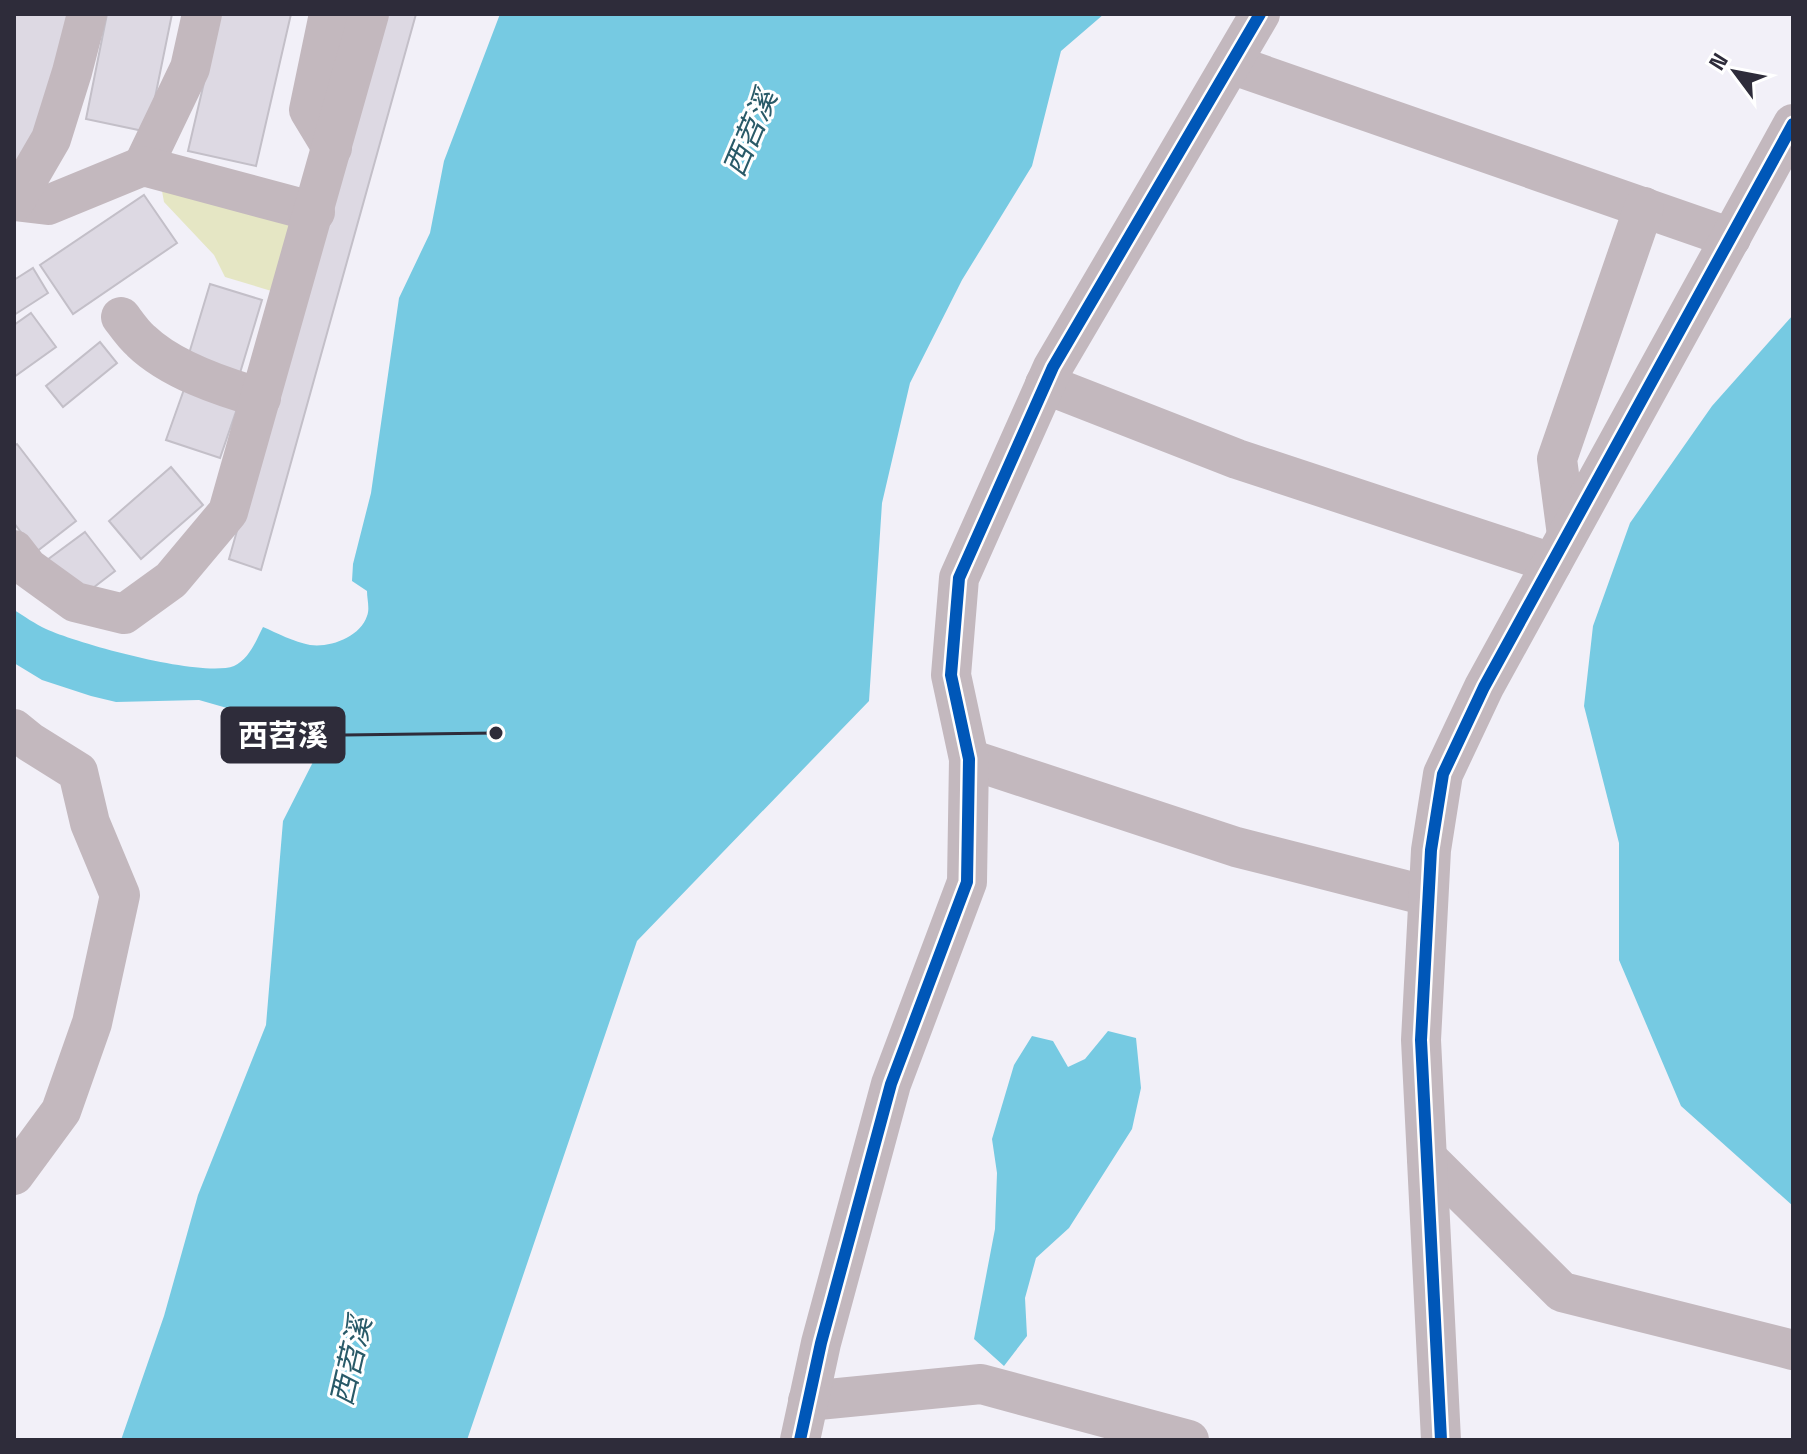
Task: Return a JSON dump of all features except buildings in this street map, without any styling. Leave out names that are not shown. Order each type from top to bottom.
[{"type":"street","points":[[87,14],[51,139],[14,201],[48,205],[143,166],[315,212]]},
{"type":"street","points":[[143,166],[190,68],[202,14]]},
{"type":"street","points":[[329,14],[309,110],[332,148]]},
{"type":"street","points":[[14,550],[28,568],[75,602],[124,614],[171,580],[228,512],[369,14]]},
{"type":"street","points":[[800,1440],[821,1343],[891,1084],[967,882],[969,759],[951,675],[959,578],[1045,384],[1260,14]]},
{"type":"street","points":[[1231,64],[1731,238]]},
{"type":"street","points":[[1441,1440],[1421,1040],[1431,850],[1443,774],[1484,687],[1793,124]]},
{"type":"street","points":[[1560,549],[1557,459],[1644,207]]},
{"type":"street","points":[[121,317],[142,342],[187,371],[217,385],[261,398]]},
{"type":"street","points":[[1045,384],[1237,459],[1560,549]]},
{"type":"street","points":[[14,729],[78,772],[90,823],[120,895],[92,1023],[61,1111],[14,1175]]},
{"type":"street","points":[[969,759],[1236,847],[1428,896]]},
{"type":"street","points":[[1427,1158],[1562,1292],[1793,1350]]},
{"type":"street","points":[[808,1401],[981,1384],[1189,1440]]},
{"type":"green space","points":[[162,191],[298,225],[278,293],[225,277],[214,255],[164,202]]},
{"type":"water","points":[[500,14],[1104,14],[1061,51],[1032,166],[962,280],[910,383],[882,503],[869,701],[637,941],[467,1440],[121,1440],[164,1316],[198,1195],[266,1025],[283,821],[313,762],[302,737],[276,717],[241,712],[199,700],[116,702],[42,680],[14,663],[14,610],[46,629],[85,643],[140,658],[196,667],[234,666],[252,649],[263,627],[310,645],[335,643],[358,630],[367,616],[367,591],[352,581],[353,564],[371,493],[399,298],[430,233],[444,161]]},
{"type":"water","points":[[1793,315],[1793,1206],[1681,1106],[1619,960],[1619,843],[1584,706],[1593,626],[1630,523],[1712,406]]},
{"type":"water","points":[[1108,1031],[1136,1038],[1141,1088],[1132,1129],[1069,1228],[1036,1258],[1025,1298],[1027,1336],[1004,1366],[974,1339],[995,1229],[997,1173],[992,1139],[1014,1065],[1032,1036],[1053,1041],[1068,1067],[1085,1059]]},
{"type":"cycle path","points":[[800,1440],[821,1343],[891,1084],[967,882],[969,759],[951,675],[959,578],[1053,367],[1260,14]]},
{"type":"cycle path","points":[[1441,1440],[1421,1040],[1431,850],[1443,774],[1484,687],[1793,124]]},
{"type":"place","name":"西苕溪","points":[[496,733]]}]
